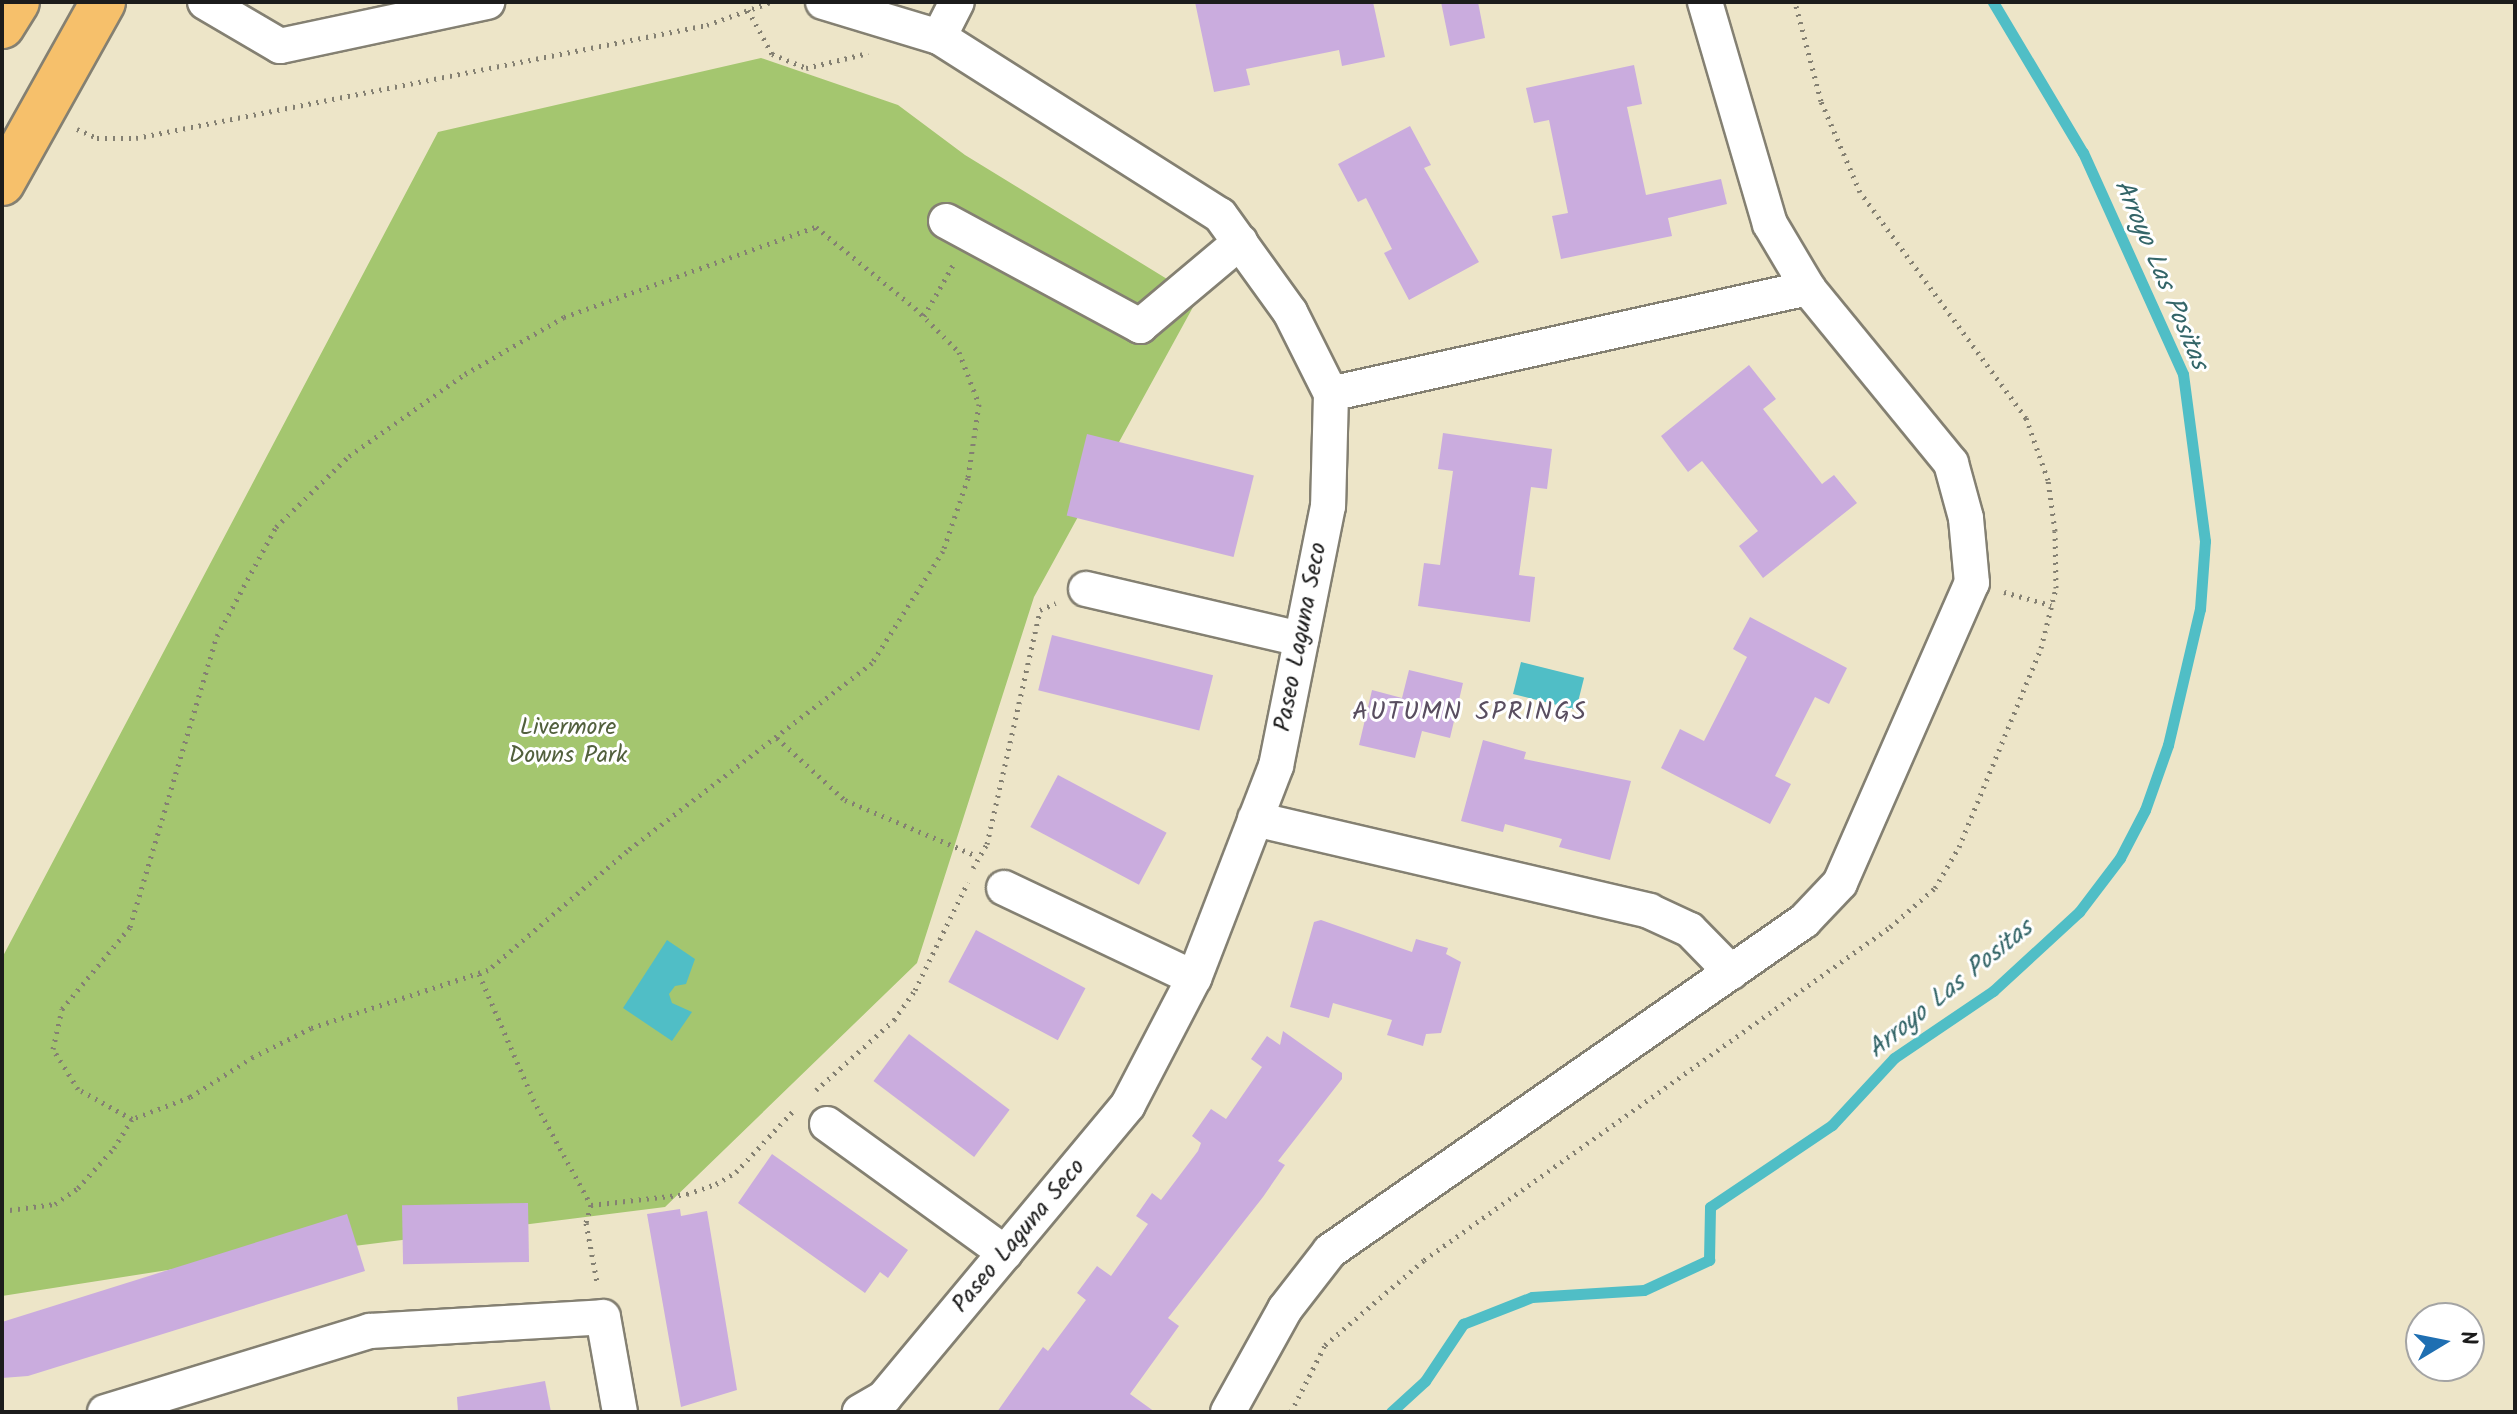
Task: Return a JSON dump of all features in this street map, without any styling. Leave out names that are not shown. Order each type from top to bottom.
[{"type":"main road","points":[[2,26],[17,2]]},
{"type":"main road","points":[[2,183],[103,2]]},
{"type":"street","points":[[218,5],[280,46],[487,2]]},
{"type":"street","name":"Paseo Laguna Seco","points":[[823,2],[939,37],[1220,215],[1290,312],[1331,394],[1328,506],[1276,766],[1194,978],[1128,1105],[880,1407]]},
{"type":"street","points":[[939,37],[957,2]]},
{"type":"street","points":[[1228,1412],[1285,1309],[1330,1251],[1804,921],[1840,883],[1972,583],[1966,518],[1951,463],[1808,288],[1770,224],[1705,2]]},
{"type":"street","points":[[959,228],[1140,326],[1240,242]]},
{"type":"street","points":[[1331,394],[1808,288]]},
{"type":"street","points":[[1086,589],[1301,639]]},
{"type":"street","points":[[1255,819],[1649,911],[1690,930],[1731,972]]},
{"type":"street","points":[[1004,888],[1194,978]]},
{"type":"street","points":[[812,1108],[1005,1253]]},
{"type":"street","points":[[105,1412],[370,1331],[603,1317],[620,1412]]},
{"type":"path","points":[[70,125],[97,138],[136,138],[707,25],[771,2]]},
{"type":"path","points":[[1291,1412],[1325,1345],[1424,1260],[1890,927],[1935,888],[1959,847],[2035,662],[2051,605],[2056,545],[2050,493],[2026,418],[1860,192],[1821,101],[1795,2]]},
{"type":"path","points":[[748,10],[772,54],[806,68],[877,51]]},
{"type":"path","points":[[2,1211],[55,1204],[78,1188],[132,1119],[190,1097],[253,1057],[311,1028],[479,974],[627,851],[872,663],[943,551],[968,478],[979,404],[959,352],[924,316],[816,227],[793,231],[564,317],[465,374],[349,456],[276,527],[217,636],[130,927],[62,1009],[53,1049],[78,1089],[132,1119]]},
{"type":"path","points":[[924,316],[959,228]]},
{"type":"path","points":[[1972,583],[2051,605]]},
{"type":"path","points":[[591,1205],[687,1194],[716,1184],[736,1172],[812,1108],[894,1020],[915,990],[977,856],[987,844],[1040,610],[1086,589]]},
{"type":"path","points":[[777,738],[845,800],[977,856]]},
{"type":"path","points":[[479,974],[533,1099],[591,1205],[586,1223],[603,1317]]},
{"type":"green space","name":"Livermore Downs Park","points":[[761,58],[898,105],[965,155],[1198,298],[1034,597],[917,963],[665,1207],[187,1267],[2,1296],[2,958],[438,132]]},
{"type":"water","points":[[1521,662],[1584,678],[1576,710],[1513,694]]},
{"type":"water","points":[[667,940],[695,959],[686,984],[675,986],[669,994],[672,1003],[692,1012],[672,1041],[623,1008]]},
{"type":"building","points":[[1195,2],[1373,2],[1385,57],[1342,66],[1339,50],[1246,69],[1250,85],[1214,92]]},
{"type":"building","points":[[1441,2],[1478,2],[1485,38],[1450,46]]},
{"type":"building","points":[[1634,65],[1642,104],[1627,107],[1646,195],[1721,179],[1727,204],[1668,218],[1672,236],[1561,259],[1552,216],[1568,213],[1549,120],[1534,123],[1526,88]]},
{"type":"building","points":[[1410,126],[1431,165],[1424,168],[1479,262],[1409,300],[1384,253],[1392,249],[1366,198],[1358,202],[1338,164]]},
{"type":"building","points":[[1749,365],[1776,399],[1763,409],[1822,484],[1834,475],[1857,503],[1763,578],[1739,546],[1758,531],[1702,461],[1688,472],[1661,436]]},
{"type":"building","points":[[1443,433],[1552,449],[1547,489],[1531,487],[1519,575],[1535,577],[1530,622],[1418,606],[1424,563],[1440,565],[1453,471],[1438,469]]},
{"type":"building","points":[[1087,434],[1254,476],[1234,557],[1067,516]]},
{"type":"building","points":[[1750,617],[1847,668],[1829,704],[1815,697],[1775,776],[1791,784],[1770,824],[1661,768],[1680,729],[1704,741],[1747,657],[1733,649]]},
{"type":"building","points":[[1052,635],[1213,675],[1199,730],[1038,690]]},
{"type":"building","name":"AUTUMN SPRINGS","points":[[1409,670],[1463,683],[1450,738],[1422,731],[1415,758],[1359,745],[1372,690],[1402,698]]},
{"type":"building","points":[[1483,740],[1526,752],[1524,759],[1631,781],[1610,860],[1559,847],[1562,839],[1505,824],[1503,832],[1461,821]]},
{"type":"building","points":[[1058,775],[1167,833],[1139,885],[1030,827]]},
{"type":"building","points":[[1321,920],[1412,952],[1416,939],[1448,948],[1446,954],[1461,962],[1441,1033],[1426,1034],[1423,1046],[1387,1035],[1392,1020],[1333,1003],[1329,1018],[1290,1007],[1314,922]]},
{"type":"building","points":[[976,930],[1085,988],[1058,1040],[948,982]]},
{"type":"building","points":[[1283,1031],[1342,1073],[1342,1079],[1278,1161],[1285,1165],[1263,1197],[1168,1318],[1179,1326],[1130,1394],[1155,1412],[997,1412],[1043,1347],[1048,1351],[1086,1300],[1077,1293],[1097,1266],[1111,1276],[1148,1224],[1136,1216],[1152,1193],[1161,1200],[1198,1151],[1201,1143],[1192,1136],[1211,1109],[1226,1119],[1262,1067],[1251,1059],[1267,1036],[1280,1045]]},
{"type":"building","points":[[909,1034],[1010,1110],[974,1157],[873,1081]]},
{"type":"building","points":[[772,1154],[908,1250],[888,1278],[880,1272],[865,1293],[738,1203]]},
{"type":"building","points":[[528,1203],[529,1262],[403,1264],[402,1205]]},
{"type":"building","points":[[680,1209],[681,1216],[707,1211],[737,1390],[681,1407],[647,1214]]},
{"type":"building","points":[[347,1214],[365,1271],[28,1376],[2,1378],[2,1322]]},
{"type":"building","points":[[545,1381],[551,1412],[458,1412],[457,1397]]},
{"type":"waterway","name":"Arroyo Las Positas","points":[[1391,1412],[1425,1381],[1463,1324],[1532,1297],[1644,1290],[1709,1260],[1710,1207],[1832,1125],[1894,1058],[1993,991],[2079,912],[2120,858],[2145,810],[2168,745],[2200,609],[2205,541],[2183,374],[2083,153],[1993,2]]},
{"type":"district","name":"AUTUMN SPRINGS","points":[[1470,713]]}]
